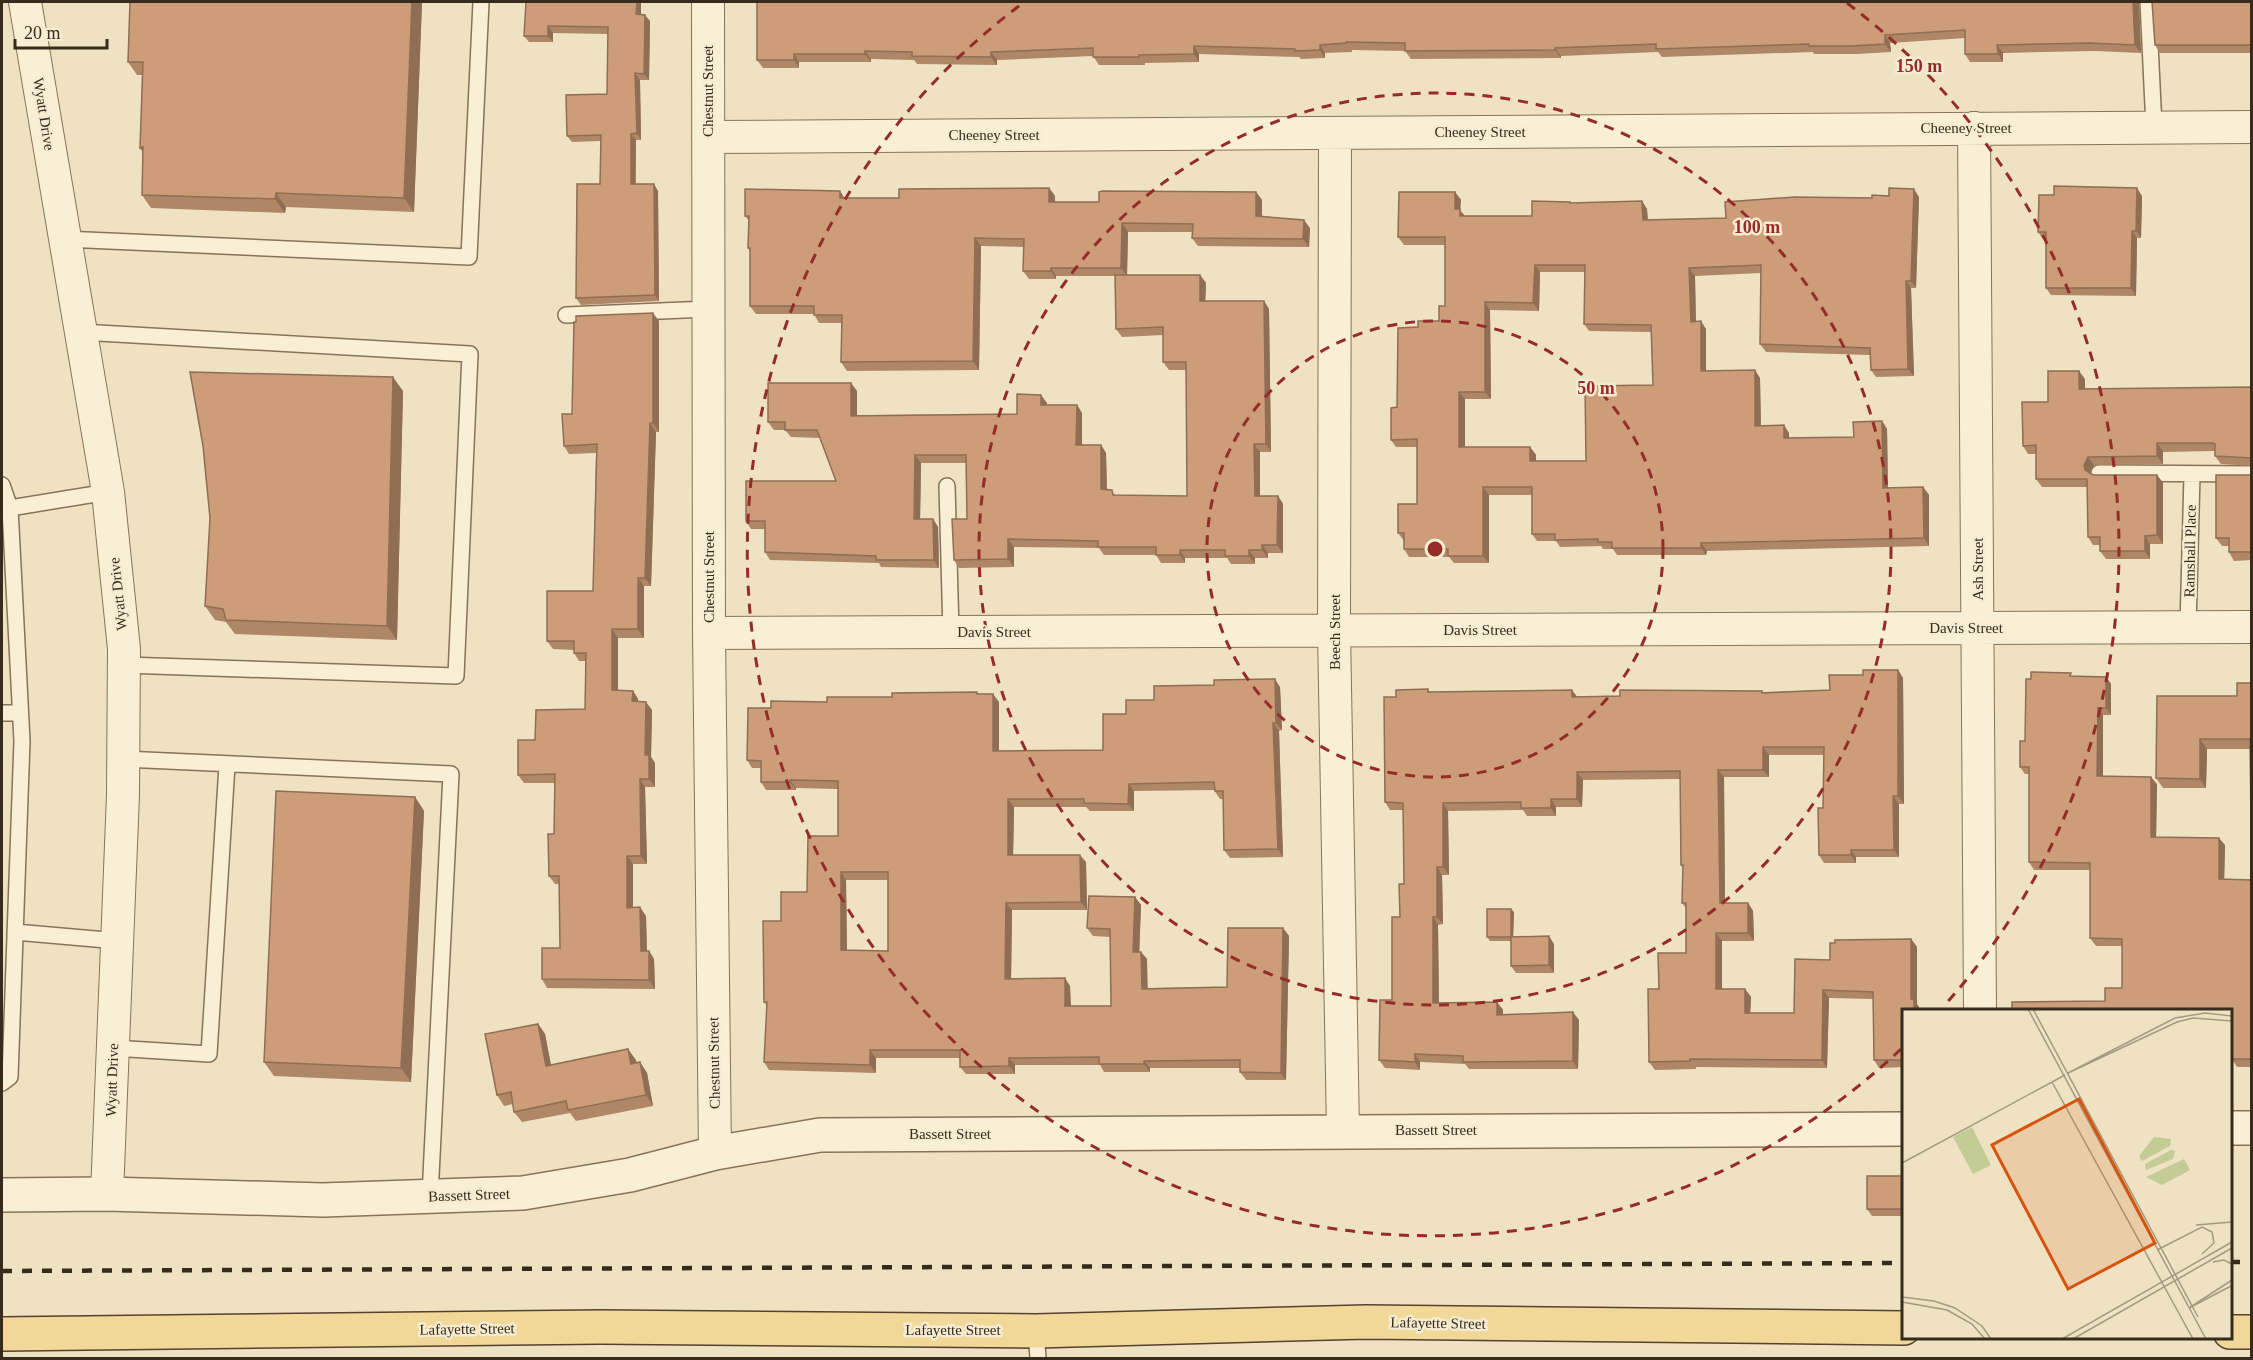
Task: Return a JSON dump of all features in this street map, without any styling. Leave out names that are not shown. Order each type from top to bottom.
[{"type":"main road","name":"Lafayette Street","points":[[2,1334],[601,1327],[1037,1345],[1366,1322],[1902,1328]]},
{"type":"main road","points":[[2232,1332],[2252,1332]]},
{"type":"street","name":"Wyatt Drive","points":[[25,2],[108,492],[124,649],[118,941],[107,1194]]},
{"type":"street","name":"Chestnut Street","points":[[708,2],[709,633],[715,1153]]},
{"type":"street","name":"Cheeney Street","points":[[708,137],[2252,127]]},
{"type":"street","name":"Ash Street","points":[[1974,128],[1980,1009]]},
{"type":"street","name":"Beech Street","points":[[1335,133],[1334,631],[1343,1131]]},
{"type":"street","name":"Davis Street","points":[[709,633],[2252,627]]},
{"type":"street","points":[[2232,1128],[2252,1128]]},
{"type":"street","name":"Bassett Street","points":[[2,1195],[107,1194],[324,1200],[523,1193],[630,1174],[715,1153],[820,1135],[1902,1129]]},
{"type":"lane","points":[[64,238],[469,257],[481,2]]},
{"type":"lane","points":[[2148,2],[2154,127]]},
{"type":"lane","points":[[566,315],[708,309]]},
{"type":"lane","points":[[81,332],[470,354],[456,676],[124,666]]},
{"type":"lane","points":[[2099,473],[2252,474]]},
{"type":"lane","name":"Ramshall Place","points":[[2188,627],[2192,475]]},
{"type":"lane","points":[[2,485],[10,508],[7,562],[22,741],[10,1077],[2,1083]]},
{"type":"lane","points":[[947,486],[951,632]]},
{"type":"lane","points":[[10,508],[108,492]]},
{"type":"lane","points":[[2,713],[20,713]]},
{"type":"lane","points":[[123,759],[451,774],[430,1196]]},
{"type":"lane","points":[[113,1048],[209,1054],[227,765]]},
{"type":"lane","points":[[15,932],[118,941]]},
{"type":"building","points":[[130,2],[412,2],[404,198],[276,193],[275,199],[142,195],[143,147],[140,148],[143,62],[128,62]]},
{"type":"building","points":[[526,2],[637,2],[636,14],[645,15],[644,74],[635,73],[637,133],[631,134],[631,184],[654,184],[655,295],[576,298],[577,184],[600,184],[601,135],[567,136],[566,95],[607,94],[608,27],[548,26],[548,36],[524,36]]},
{"type":"building","points":[[757,2],[2133,2],[2135,45],[2089,43],[1997,45],[1998,54],[1965,54],[1965,30],[1885,35],[1885,44],[1851,46],[1809,46],[1809,44],[1656,49],[1656,44],[1555,48],[1555,50],[1405,51],[1405,43],[1346,42],[1320,45],[1320,50],[1295,51],[1295,49],[1194,46],[1194,54],[1139,55],[1139,57],[1093,57],[1093,48],[991,52],[991,57],[912,56],[912,52],[865,51],[865,54],[794,54],[794,60],[757,60]]},
{"type":"building","points":[[2152,2],[2252,2],[2252,45],[2155,45]]},
{"type":"building","points":[[2054,186],[2137,188],[2136,231],[2132,231],[2131,288],[2046,288],[2046,232],[2038,232],[2039,195],[2054,195]]},
{"type":"building","points":[[1049,188],[1049,202],[1099,202],[1099,192],[1102,191],[1256,192],[1256,216],[1304,220],[1303,239],[1192,238],[1193,224],[1122,223],[1121,268],[1051,268],[1051,271],[1023,271],[1024,239],[975,238],[973,361],[841,362],[842,315],[814,315],[814,306],[750,306],[749,216],[745,216],[745,189],[840,191],[840,198],[899,198],[899,189]]},
{"type":"building","points":[[1889,188],[1914,189],[1911,281],[1906,281],[1908,369],[1871,370],[1870,348],[1760,344],[1761,265],[1689,268],[1691,322],[1701,321],[1701,371],[1755,370],[1755,426],[1784,425],[1784,438],[1854,437],[1853,422],[1882,421],[1883,488],[1923,487],[1924,538],[1701,543],[1701,548],[1612,548],[1612,542],[1598,542],[1598,539],[1555,540],[1555,534],[1532,534],[1532,487],[1483,487],[1483,556],[1448,556],[1448,549],[1404,549],[1404,533],[1398,533],[1398,504],[1417,504],[1417,439],[1391,440],[1391,408],[1397,407],[1398,328],[1418,327],[1418,321],[1439,321],[1439,306],[1445,306],[1445,237],[1398,237],[1399,192],[1455,192],[1455,209],[1460,209],[1460,216],[1532,216],[1532,201],[1570,203],[1642,201],[1643,220],[1726,218],[1725,202],[1795,197],[1872,198],[1872,195],[1889,196]],"holes":[[[1535,265],[1585,265],[1584,324],[1651,325],[1653,385],[1585,386],[1586,461],[1530,461],[1530,447],[1459,447],[1459,392],[1485,392],[1485,302],[1533,303]]]},
{"type":"building","points":[[1115,275],[1200,275],[1200,301],[1264,301],[1266,444],[1254,444],[1255,496],[1278,496],[1277,545],[1262,545],[1262,550],[1249,550],[1249,556],[1225,556],[1225,550],[1180,550],[1180,555],[1156,555],[1156,547],[1098,547],[1098,541],[1008,539],[1008,559],[954,560],[952,519],[967,519],[966,455],[915,455],[914,519],[933,519],[934,560],[876,560],[876,556],[765,552],[765,521],[746,521],[746,481],[836,481],[817,430],[785,430],[785,422],[768,422],[768,383],[851,383],[851,416],[1017,414],[1017,394],[1041,395],[1041,405],[1077,405],[1076,445],[1101,445],[1101,489],[1112,490],[1113,495],[1187,496],[1186,362],[1163,362],[1163,327],[1116,329]]},
{"type":"building","points":[[653,313],[653,423],[650,423],[645,578],[638,578],[638,629],[612,629],[612,690],[633,691],[632,701],[646,702],[645,755],[649,755],[649,779],[640,779],[641,856],[627,856],[627,908],[640,907],[641,951],[649,951],[649,980],[542,979],[542,948],[560,948],[559,876],[549,876],[548,834],[554,834],[555,774],[518,775],[518,740],[535,740],[536,710],[585,709],[586,653],[574,653],[574,641],[547,641],[547,591],[593,591],[597,444],[564,446],[562,414],[572,414],[574,322],[576,322],[576,316]]},
{"type":"building","points":[[2048,371],[2079,371],[2079,389],[2252,387],[2252,458],[2215,456],[2215,444],[2213,443],[2157,443],[2157,456],[2088,457],[2084,465],[2085,470],[2093,475],[2157,475],[2157,535],[2145,536],[2145,551],[2100,551],[2100,537],[2088,537],[2087,479],[2036,479],[2036,445],[2023,446],[2022,402],[2048,402]]},
{"type":"building","points":[[190,372],[393,377],[387,626],[226,620],[223,609],[205,606],[210,518],[203,446]]},
{"type":"building","points":[[2252,473],[2252,552],[2229,552],[2229,538],[2216,538],[2216,475],[2251,475]]},
{"type":"building","points":[[1863,670],[1898,670],[1898,796],[1893,796],[1894,850],[1851,850],[1851,855],[1819,855],[1818,808],[1823,808],[1824,747],[1763,747],[1763,770],[1718,770],[1720,903],[1748,903],[1748,933],[1716,933],[1716,989],[1745,989],[1745,1013],[1794,1013],[1795,959],[1830,960],[1830,943],[1835,943],[1835,940],[1911,939],[1911,999],[1914,999],[1914,1009],[1902,1009],[1902,1060],[1874,1060],[1873,992],[1823,990],[1822,1060],[1690,1059],[1690,1061],[1649,1062],[1648,989],[1659,989],[1658,953],[1686,953],[1686,903],[1682,903],[1680,771],[1577,772],[1577,799],[1551,799],[1551,808],[1521,808],[1521,802],[1443,803],[1443,867],[1437,867],[1437,917],[1433,917],[1433,1003],[1497,1002],[1497,1015],[1573,1012],[1573,1061],[1463,1062],[1463,1056],[1415,1054],[1415,1062],[1379,1060],[1380,1000],[1392,1000],[1392,917],[1400,917],[1399,884],[1404,884],[1403,803],[1385,802],[1384,697],[1396,697],[1396,690],[1428,689],[1428,692],[1572,690],[1572,697],[1620,696],[1620,690],[1762,691],[1762,693],[1830,690],[1829,675],[1863,675]]},
{"type":"building","points":[[2031,672],[2106,677],[2106,708],[2098,708],[2097,776],[2151,777],[2151,837],[2219,838],[2219,879],[2252,880],[2252,1059],[2232,1059],[2232,1009],[2012,1009],[2012,1002],[2105,1001],[2105,988],[2122,988],[2122,939],[2090,938],[2090,863],[2029,862],[2029,767],[2020,767],[2020,741],[2025,741],[2026,679],[2031,679]]},
{"type":"building","points":[[1275,679],[1276,723],[1273,723],[1278,849],[1224,850],[1223,791],[1215,791],[1214,782],[1129,784],[1128,804],[1084,803],[1084,799],[1008,799],[1008,855],[1080,855],[1081,902],[1006,903],[1005,979],[1065,978],[1065,1006],[1111,1006],[1110,929],[1087,928],[1089,896],[1135,897],[1133,952],[1141,952],[1142,989],[1227,987],[1228,928],[1283,928],[1281,1073],[1240,1072],[1240,1060],[1099,1064],[1099,1057],[1009,1058],[1009,1066],[960,1067],[960,1050],[870,1050],[870,1065],[764,1062],[767,1002],[764,1002],[763,921],[781,921],[781,892],[807,892],[808,836],[838,836],[838,781],[761,782],[761,761],[747,760],[748,708],[771,708],[771,701],[827,702],[827,697],[892,697],[892,693],[977,692],[977,694],[993,694],[993,751],[1103,750],[1103,714],[1126,714],[1126,700],[1154,700],[1154,686],[1214,685],[1214,680]],"holes":[[[841,872],[888,872],[888,951],[841,950]]]},
{"type":"building","points":[[2237,683],[2252,683],[2252,819],[2250,739],[2200,739],[2200,779],[2156,778],[2157,696],[2237,696]]},
{"type":"building","points":[[276,791],[415,797],[401,1068],[264,1062]]},
{"type":"building","points":[[1487,909],[1511,909],[1511,937],[1487,937]]},
{"type":"building","points":[[1549,936],[1549,965],[1511,966],[1511,937]]},
{"type":"building","points":[[538,1024],[546,1066],[628,1049],[631,1064],[640,1062],[646,1095],[568,1110],[566,1101],[514,1112],[511,1092],[497,1095],[485,1034]]},
{"type":"building","points":[[1867,1176],[1902,1176],[1902,1209],[1867,1209]]},
{"type":"railway","points":[[2232,1262],[2252,1262]]},
{"type":"railway","points":[[2,1271],[1902,1263]]}]
